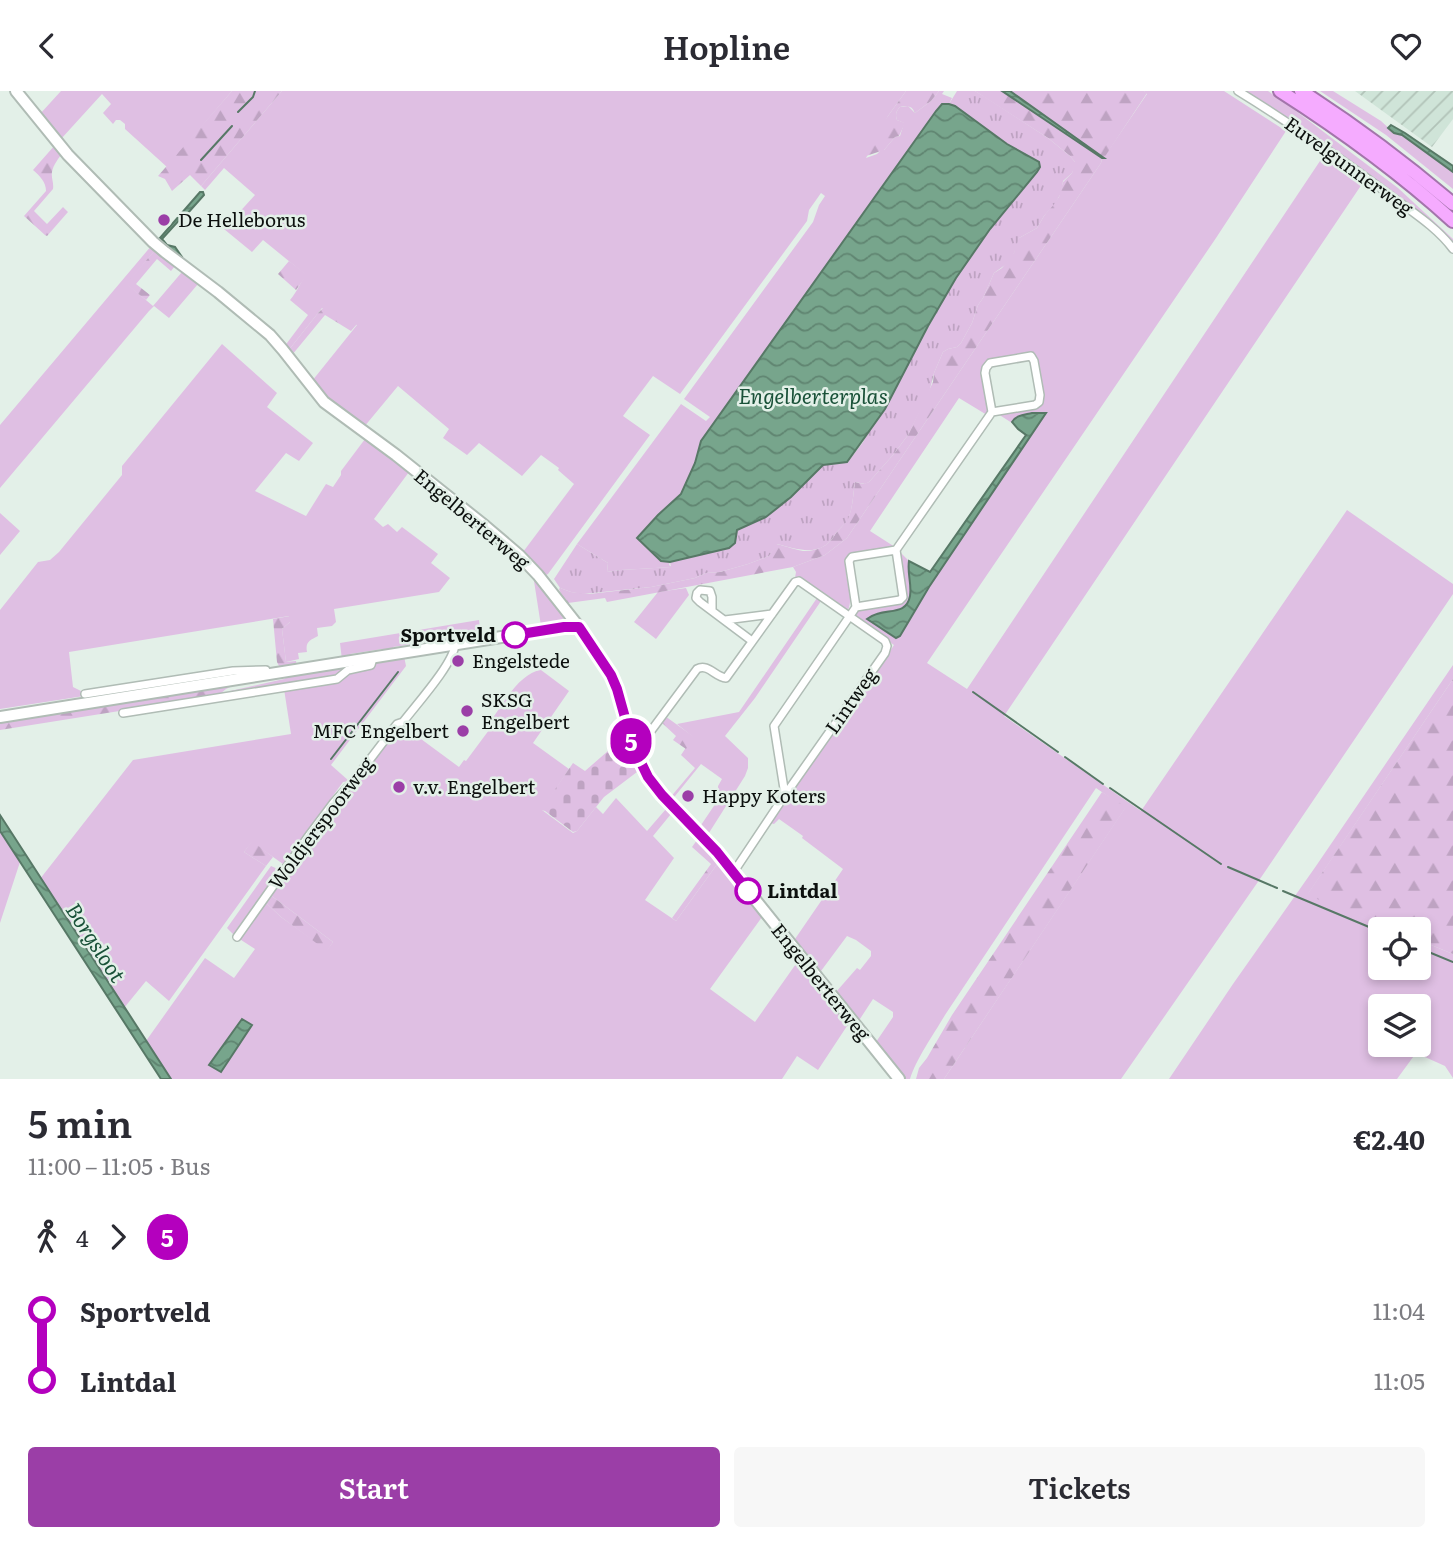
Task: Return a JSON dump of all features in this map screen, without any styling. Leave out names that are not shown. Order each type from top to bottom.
[{"type":"highway","points":[[1280,91],[1344,133],[1407,181],[1453,221]]},
{"type":"highway","points":[[1301,91],[1347,121],[1453,204]]},
{"type":"highway","points":[[1386,151],[1453,197]]},
{"type":"highway","points":[[1407,181],[1453,231]]},
{"type":"street","name":"Engelberterweg","points":[[16,91],[68,155],[164,252],[270,335],[330,408],[396,455],[500,538],[538,575],[571,615],[611,675],[634,750],[648,777],[700,833],[793,945],[898,1079]]},
{"type":"street","name":"Euvelgunnerweg","points":[[1238,91],[1361,173],[1417,215],[1453,249]]},
{"type":"street","points":[[733,873],[785,795],[774,726],[856,607],[900,600],[903,597],[896,550],[992,412],[986,368],[990,363],[1031,356],[1040,395],[1039,402],[1035,405],[992,412]]},
{"type":"street","points":[[856,607],[849,561],[852,557],[896,550]]},
{"type":"street","points":[[634,750],[639,747],[697,669],[706,668],[726,678],[795,582],[799,582],[849,616]]},
{"type":"street","points":[[712,610],[752,641]]},
{"type":"street","points":[[725,620],[772,614]]},
{"type":"street","points":[[564,627],[571,615]]},
{"type":"street","name":"Lintweg","points":[[785,795],[885,653],[885,641],[849,616]]},
{"type":"street","points":[[0,717],[564,627],[579,627]]},
{"type":"street","name":"Woldjerspoorweg","points":[[237,937],[334,802],[397,724],[403,722],[427,692],[453,655],[455,645]]},
{"type":"street","points":[[123,713],[337,679],[348,670],[371,664],[373,658]]},
{"type":"street","points":[[85,694],[233,671],[266,670],[267,675]]},
{"type":"shaded area","points":[[1355,91],[1453,91],[1453,119],[1432,147]]},
{"type":"green space","points":[[61,91],[232,91],[167,167],[125,129],[125,124],[116,120],[113,124],[103,113],[111,104],[102,94],[61,139],[40,114]]},
{"type":"green space","points":[[232,91],[282,91],[201,186],[190,175],[172,191],[165,179],[158,176]]},
{"type":"green space","points":[[282,91],[906,91],[888,116],[866,158],[884,150],[895,137],[900,136],[904,123],[897,120],[896,113],[900,107],[908,106],[915,113],[939,91],[944,91],[942,94],[952,98],[949,104],[942,104],[936,111],[701,441],[695,463],[681,494],[638,537],[661,561],[670,562],[672,567],[607,572],[608,563],[577,544],[681,404],[706,421],[710,417],[684,399],[813,222],[825,196],[821,193],[809,210],[807,221],[680,394],[653,376],[623,416],[650,435],[546,575],[523,552],[574,484],[559,468],[541,455],[522,476],[479,443],[467,455],[443,438],[449,429],[398,386],[364,427],[325,397],[312,381],[357,325],[322,308],[288,351],[284,347],[308,315],[290,300],[306,275],[263,240],[252,252],[224,229],[255,195],[224,168],[205,190],[201,186]]},
{"type":"green space","points":[[906,91],[939,91],[915,113],[909,107],[900,107],[896,118],[905,123],[899,136],[884,150],[857,159]]},
{"type":"green space","points":[[957,91],[975,91],[985,97],[1048,138],[1070,156],[1075,166],[1063,181],[1056,202],[1037,228],[1019,238],[1013,256],[994,273],[961,343],[943,352],[929,393],[908,435],[869,482],[855,482],[847,521],[830,541],[817,549],[802,550],[777,544],[769,556],[695,578],[651,587],[583,594],[560,588],[554,579],[577,544],[608,563],[607,572],[671,567],[670,562],[732,546],[737,531],[791,497],[823,465],[848,462],[863,442],[956,278],[990,229],[1040,167],[1039,162],[1007,144],[949,104]]},
{"type":"green space","points":[[975,91],[1002,91],[1102,158],[1101,163],[847,538],[825,555],[793,567],[607,602],[605,598],[568,603],[560,588],[589,594],[651,587],[695,578],[769,556],[776,544],[801,551],[818,549],[828,543],[844,524],[850,512],[855,482],[869,482],[908,435],[933,382],[943,352],[961,343],[994,273],[1002,268],[1014,253],[1019,238],[1037,228],[1059,197],[1063,182],[1072,173],[1075,162],[1070,156],[1048,138]]},
{"type":"green space","points":[[1010,91],[1144,91],[1147,93],[1104,158]]},
{"type":"green space","points":[[1144,91],[1224,91],[1286,131],[927,663],[967,689],[1324,155],[1362,184],[1004,716],[1141,811],[1347,510],[1453,584],[1453,594],[1121,1079],[944,1079],[1125,808],[1096,788],[945,1015],[910,1079],[905,1079],[876,1042],[893,1017],[893,1012],[873,999],[858,1022],[836,992],[857,968],[860,970],[871,956],[871,951],[847,936],[821,971],[795,939],[843,869],[779,819],[774,824],[770,823],[791,789],[862,694],[894,645],[855,618],[854,614],[857,610],[900,602],[898,550],[909,561],[910,592],[907,604],[903,609],[877,613],[868,619],[898,638],[1045,413],[1018,416],[1012,423],[998,414],[1042,399],[1034,354],[985,363],[981,369],[989,412],[987,415],[959,398],[870,531],[895,547],[850,555],[846,568],[850,596],[848,610],[845,612],[795,578],[793,567],[825,555],[847,538],[1147,94]]},
{"type":"green space","points":[[1244,91],[1268,91],[1292,108],[1398,188],[1453,239],[1453,244],[1378,182]]},
{"type":"green space","points":[[1320,91],[1333,91],[1381,121],[1394,133],[1402,135],[1453,172],[1453,189],[1386,135]]},
{"type":"green space","points":[[55,145],[63,152],[53,169],[53,189],[34,211],[47,224],[63,207],[68,212],[47,236],[24,216],[46,191],[42,179],[33,170]]},
{"type":"green space","points":[[152,245],[156,249],[127,284],[153,306],[182,272],[198,284],[169,318],[154,306],[149,311],[0,488],[0,425]]},
{"type":"green space","points":[[156,249],[175,266],[171,271],[157,259],[136,284],[150,295],[146,300],[126,284]]},
{"type":"green space","points":[[289,261],[307,275],[296,290],[278,274]]},
{"type":"green space","points":[[325,306],[357,324],[351,331],[325,315],[292,355],[288,351]]},
{"type":"green space","points":[[222,344],[277,393],[267,407],[313,443],[299,461],[286,453],[255,491],[306,516],[326,484],[333,487],[341,471],[365,439],[409,472],[374,519],[383,527],[388,524],[397,532],[402,527],[438,554],[431,563],[450,578],[439,592],[334,609],[336,622],[332,626],[317,628],[318,636],[309,642],[307,652],[298,653],[299,659],[286,662],[282,629],[290,622],[289,616],[69,652],[73,687],[83,692],[84,696],[0,709],[0,610],[38,562],[50,560],[59,552],[122,475],[122,466]]},
{"type":"green space","points":[[0,513],[20,531],[0,555]]},
{"type":"green space","points":[[536,579],[564,617],[560,623],[541,626],[534,581]]},
{"type":"green space","points":[[686,588],[689,595],[656,639],[634,622],[658,592]]},
{"type":"green space","points":[[817,598],[821,601],[755,698],[725,736],[748,758],[748,768],[707,836],[699,828],[722,794],[718,791],[718,786],[722,779],[701,764],[671,801],[669,799],[695,768],[681,755],[693,737],[677,724],[739,712]]},
{"type":"green space","points":[[290,616],[291,621],[282,629],[286,662],[296,661],[297,667],[286,668],[279,666],[277,662],[273,619]]},
{"type":"green space","points":[[479,620],[481,638],[477,639],[476,635],[421,646],[420,643],[393,647],[393,650],[383,652],[382,649],[350,654],[351,658],[342,660],[340,643]]},
{"type":"green space","points":[[404,656],[406,666],[331,765],[349,781],[343,782],[283,864],[252,842],[244,852],[266,866],[169,1001],[146,981],[124,1008],[40,879],[133,760],[291,734],[284,689],[341,680],[349,672],[370,667],[381,659]]},
{"type":"green space","points":[[351,664],[330,678],[229,694],[230,691],[284,679],[294,673]]},
{"type":"green space","points":[[1453,665],[1453,679],[1308,894],[1368,919],[1368,980],[1431,980],[1431,945],[1453,954],[1453,1078],[1445,1066],[1425,1057],[1431,1057],[1431,994],[1368,994],[1368,1057],[1413,1057],[1397,1079],[1169,1079]]},
{"type":"green space","points":[[541,670],[569,691],[533,743],[569,769],[542,810],[573,833],[596,807],[603,814],[616,798],[647,831],[666,809],[671,814],[653,836],[674,858],[645,900],[676,921],[718,863],[762,917],[710,989],[755,1022],[798,961],[847,1026],[818,1070],[797,1056],[782,1079],[171,1079],[146,1041],[205,958],[234,978],[255,949],[238,938],[264,901],[281,917],[327,950],[333,942],[269,894],[332,809],[398,729],[402,725],[459,767],[492,726],[492,719],[513,689],[533,672]]},
{"type":"green space","points":[[1453,679],[1453,954],[1431,945],[1431,917],[1368,917],[1368,919],[1307,895]]},
{"type":"green space","points":[[247,682],[229,688],[220,695],[0,730],[0,720]]},
{"type":"green space","points":[[665,716],[694,737],[686,749],[673,740],[676,736],[661,722]]},
{"type":"green space","points":[[616,744],[637,772],[604,797],[577,831],[573,832],[541,810],[573,763],[585,771]]},
{"type":"green space","points":[[1102,792],[1126,807],[944,1079],[916,1079],[919,1068],[952,1015]]},
{"type":"green space","points":[[340,806],[399,848],[394,855],[336,813]]},
{"type":"green space","points":[[0,831],[20,862],[0,923]]},
{"type":"green space","points":[[697,840],[718,863],[676,921],[672,918],[711,864],[692,847]]},
{"type":"green space","points":[[252,841],[273,857],[266,866],[244,852]]},
{"type":"green space","points":[[271,866],[280,870],[234,935],[227,928]]},
{"type":"green space","points":[[269,894],[333,942],[327,951],[264,901]]},
{"type":"water","points":[[1002,91],[1010,91],[1104,158],[1102,158]]},
{"type":"water","name":"Engelberterplas","points":[[942,104],[955,106],[1007,144],[1039,162],[1037,172],[990,229],[956,278],[885,409],[847,462],[823,465],[766,517],[737,530],[735,543],[729,548],[670,562],[661,561],[637,538],[681,494],[695,463],[701,441]]},
{"type":"water","points":[[1391,125],[1453,166],[1453,172],[1402,135],[1394,133],[1388,128]]},
{"type":"water","points":[[200,192],[204,195],[162,239],[167,245],[175,247],[181,258],[163,244],[160,238]]},
{"type":"water","points":[[1032,413],[1046,413],[929,587],[900,636],[896,638],[867,619],[880,613],[899,610],[908,603],[909,561],[930,572],[1026,435],[1012,422]]},
{"type":"water","points":[[0,815],[171,1079],[161,1079],[0,831]]},
{"type":"water","points":[[242,1019],[252,1025],[221,1072],[209,1065]]},
{"type":"waterway","points":[[238,112],[253,97],[255,91]]},
{"type":"waterway","points":[[201,160],[232,126]]},
{"type":"waterway","points":[[331,759],[398,672]]},
{"type":"waterway","points":[[973,692],[1058,752]]},
{"type":"waterway","points":[[1065,757],[1103,784]]},
{"type":"waterway","points":[[1110,788],[1221,864]]},
{"type":"waterway","points":[[1228,867],[1277,888]]},
{"type":"waterway","points":[[1283,891],[1368,927]]},
{"type":"waterway","points":[[1431,953],[1453,962]]},
{"type":"bus line","name":"5","points":[[515,635],[579,627],[611,675],[633,746],[648,777],[717,852],[748,891]]},
{"type":"place","name":"De Helleborus","points":[[164,220]]},
{"type":"place","name":"Sportveld","points":[[515,635]]},
{"type":"place","name":"Engelstede","points":[[458,661]]},
{"type":"place","name":"SKSG Engelbert","points":[[467,711]]},
{"type":"place","name":"MFC Engelbert","points":[[463,731]]},
{"type":"place","name":"v.v. Engelbert","points":[[399,787]]},
{"type":"place","name":"Happy Koters","points":[[688,796]]},
{"type":"place","name":"Lintdal","points":[[748,891]]},
{"type":"water label","name":"Borgsloot","points":[[95,943]]}]
